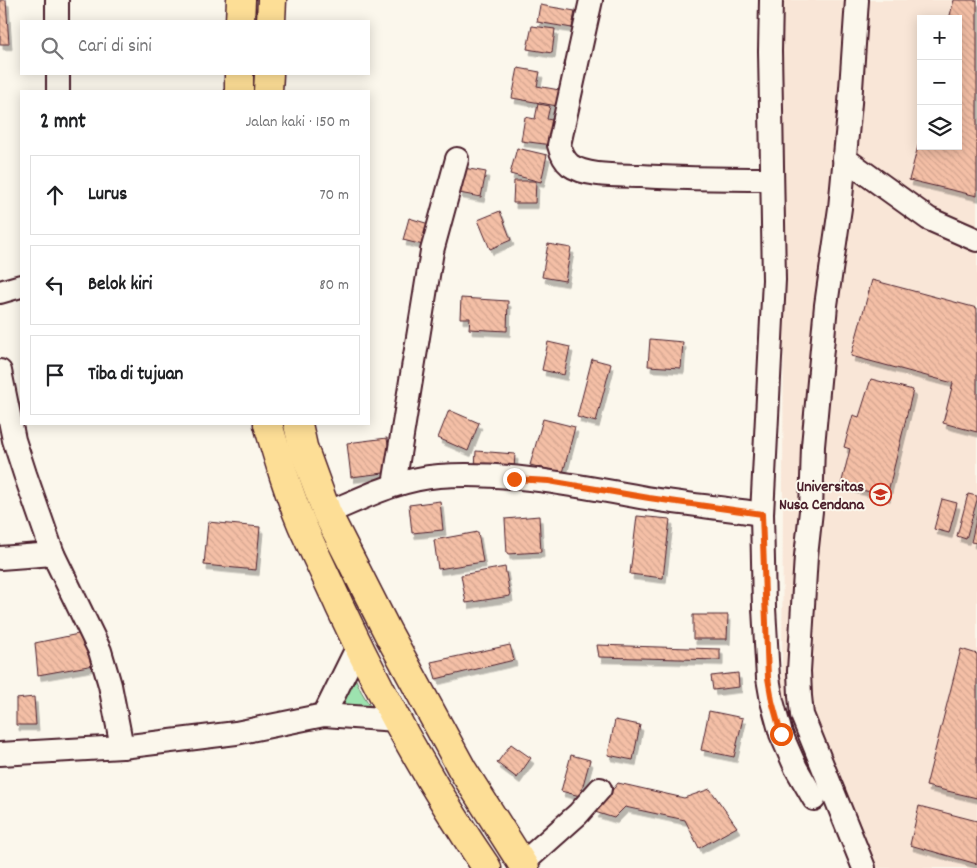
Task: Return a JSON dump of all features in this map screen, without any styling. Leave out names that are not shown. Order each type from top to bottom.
[{"type":"highway","points":[[240,20],[241,0]]},
{"type":"highway","points":[[272,0],[272,20]]},
{"type":"highway","points":[[239,75],[239,90]]},
{"type":"highway","points":[[268,90],[269,75]]},
{"type":"highway","points":[[268,425],[302,524],[358,646],[397,720],[458,826],[487,868]]},
{"type":"highway","points":[[298,425],[303,447],[328,513],[388,633],[462,769],[523,866]]},
{"type":"street","points":[[57,0],[57,20]]},
{"type":"street","points":[[591,0],[559,145],[563,156],[571,166],[579,170],[598,174],[690,179],[772,179]]},
{"type":"street","points":[[771,0],[774,280],[762,514],[764,608],[768,678],[772,701],[781,734],[796,768],[814,799]]},
{"type":"street","points":[[857,0],[840,208],[826,305],[813,446],[811,511],[801,632],[799,688],[802,715],[864,868]]},
{"type":"street","points":[[58,75],[58,90]]},
{"type":"street","points":[[844,158],[929,219],[977,240]]},
{"type":"street","points":[[394,485],[432,251],[457,159]]},
{"type":"street","points":[[0,292],[20,286]]},
{"type":"street","points":[[0,371],[14,440],[53,554],[100,651],[110,685],[122,747]]},
{"type":"street","points":[[328,513],[394,485],[438,476],[486,476],[549,481],[762,514]]},
{"type":"street","points":[[0,558],[53,554]]},
{"type":"street","points":[[324,715],[358,646]]},
{"type":"street","points":[[0,754],[122,747],[236,733],[324,715],[397,720]]},
{"type":"street","points":[[523,866],[578,814],[600,790]]},
{"type":"shaded area","name":"Universitas Nusa Cendana","points":[[782,0],[977,0],[977,868],[854,868],[782,690],[784,297]]},
{"type":"green space","points":[[353,673],[373,711],[327,710]]},
{"type":"building","points":[[0,0],[6,0],[9,44],[0,44]]},
{"type":"building","points":[[954,0],[977,0],[977,196],[909,180],[917,150],[962,150],[962,15],[950,15]]},
{"type":"building","points":[[540,5],[575,11],[572,28],[537,22]]},
{"type":"building","points":[[532,26],[555,29],[552,53],[527,49]]},
{"type":"building","points":[[518,68],[540,72],[537,86],[565,91],[563,107],[512,98]]},
{"type":"building","points":[[538,104],[550,106],[547,119],[556,121],[552,145],[521,141],[525,117],[535,119]]},
{"type":"building","points":[[517,148],[547,155],[541,182],[510,174]]},
{"type":"building","points":[[464,168],[486,172],[481,197],[459,193]]},
{"type":"building","points":[[514,181],[536,181],[535,203],[513,203]]},
{"type":"building","points":[[500,211],[511,240],[490,249],[478,220]]},
{"type":"building","points":[[409,218],[429,224],[423,245],[403,240]]},
{"type":"building","points":[[548,244],[571,248],[565,281],[542,277]]},
{"type":"building","points":[[872,280],[977,308],[977,432],[943,423],[953,383],[851,356]]},
{"type":"building","points":[[461,298],[508,301],[507,331],[469,329],[470,318],[460,318]]},
{"type":"building","points":[[650,339],[683,342],[681,368],[648,366]]},
{"type":"building","points":[[548,342],[570,347],[564,375],[542,370]]},
{"type":"building","points":[[592,359],[611,364],[596,422],[577,417]]},
{"type":"building","points":[[871,379],[913,390],[887,496],[841,485],[850,449],[844,447],[853,415],[859,417]]},
{"type":"building","points":[[449,410],[479,423],[468,451],[438,438]]},
{"type":"building","points":[[543,419],[575,427],[563,473],[530,465]]},
{"type":"building","points":[[387,438],[392,472],[351,477],[347,443]]},
{"type":"building","points":[[476,451],[515,454],[514,469],[475,467]]},
{"type":"building","points":[[968,494],[977,496],[977,500],[966,539],[957,536]]},
{"type":"building","points":[[942,499],[957,503],[949,533],[934,529]]},
{"type":"building","points":[[440,501],[443,530],[412,533],[409,505]]},
{"type":"building","points":[[539,516],[541,552],[507,554],[505,519]]},
{"type":"building","points":[[637,516],[670,519],[663,578],[630,574]]},
{"type":"building","points":[[977,516],[977,543],[971,542]]},
{"type":"building","points":[[208,522],[260,527],[256,570],[204,565]]},
{"type":"building","points":[[478,532],[483,562],[438,569],[434,540]]},
{"type":"building","points":[[505,567],[510,596],[466,603],[461,575]]},
{"type":"building","points":[[693,615],[728,615],[727,639],[693,639]]},
{"type":"building","points":[[88,632],[94,665],[38,675],[35,643]]},
{"type":"building","points":[[510,645],[514,660],[436,679],[431,662]]},
{"type":"building","points":[[597,645],[720,649],[720,660],[599,657]]},
{"type":"building","points":[[961,649],[977,654],[977,798],[926,786]]},
{"type":"building","points":[[738,673],[739,687],[713,690],[711,676]]},
{"type":"building","points":[[34,697],[36,725],[16,725],[16,699]]},
{"type":"building","points":[[709,711],[743,718],[734,757],[701,750]]},
{"type":"building","points":[[615,720],[640,725],[633,760],[608,755]]},
{"type":"building","points":[[511,744],[531,758],[517,778],[497,763]]},
{"type":"building","points":[[571,755],[590,760],[580,796],[561,791]]},
{"type":"building","points":[[618,783],[684,798],[710,789],[737,827],[699,848],[685,820],[625,807],[614,818],[595,812]]},
{"type":"building","points":[[919,806],[977,821],[977,864],[910,845]]},
{"type":"place","name":"Universitas Nusa Cendana","points":[[880,494]]},
{"type":"route","points":[[514,479],[549,481],[762,514],[768,678],[781,734]]}]
